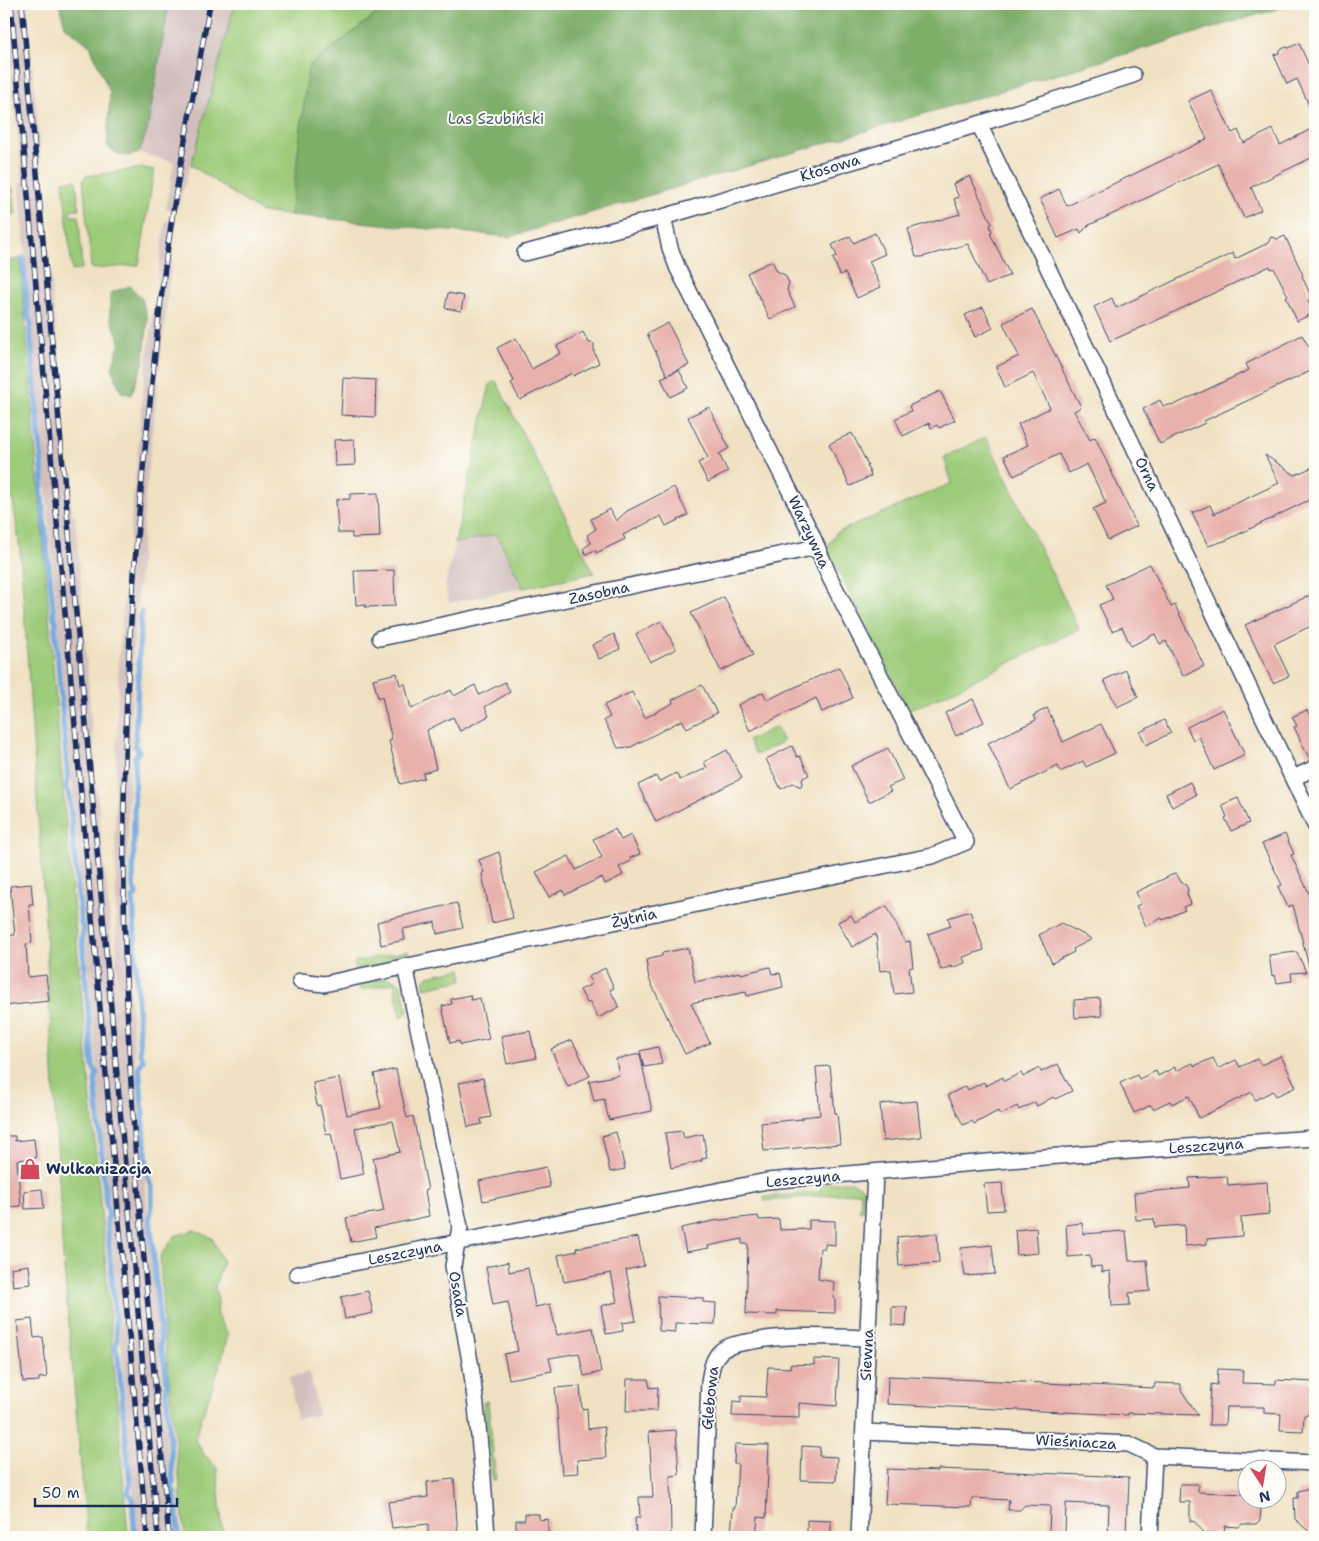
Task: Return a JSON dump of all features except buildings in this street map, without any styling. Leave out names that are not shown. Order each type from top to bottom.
[{"type":"street","name":"Kłosowa","points":[[525,252],[663,217],[979,124],[1134,75]]},
{"type":"street","name":"Orna","points":[[979,124],[1315,825]]},
{"type":"street","name":"Warzywna","points":[[663,217],[670,248],[678,269],[817,547],[831,580],[966,842]]},
{"type":"street","name":"Zasobna","points":[[380,638],[817,547]]},
{"type":"street","points":[[1293,778],[1315,768]]},
{"type":"street","name":"Żytnia","points":[[300,981],[324,984],[932,856],[966,842]]},
{"type":"street","name":"Osada","points":[[405,966],[459,1222],[458,1243],[453,1271],[471,1367],[476,1406],[484,1478],[487,1537]]},
{"type":"street","name":"Leszczyna","points":[[297,1274],[767,1182],[1046,1157],[1315,1138]]},
{"type":"street","name":"Siewna","points":[[859,1537],[875,1172]]},
{"type":"street","name":"Glebowa","points":[[703,1537],[709,1382],[714,1359],[727,1347],[776,1337],[868,1338]]},
{"type":"street","name":"Wieśniacza","points":[[864,1432],[1129,1444],[1154,1456],[1315,1463]]},
{"type":"street","points":[[1150,1537],[1154,1456]]},
{"type":"shaded area","points":[[6,4],[27,4],[72,514],[75,514],[95,768],[117,994],[115,797],[119,654],[144,383],[165,222],[176,221],[146,489],[133,654],[128,815],[128,920],[131,1010],[174,1537],[137,1537],[19,182],[22,182]]},
{"type":"shaded area","points":[[169,4],[235,4],[178,208],[166,209],[174,162],[139,153],[147,131]]},
{"type":"shaded area","points":[[497,534],[523,588],[449,603],[445,586],[455,543]]},
{"type":"shaded area","points":[[310,1372],[318,1415],[297,1419],[289,1377]]},
{"type":"green space","points":[[59,4],[169,4],[147,131],[139,153],[122,155],[107,146],[110,93],[90,46],[65,26]]},
{"type":"green space","points":[[235,4],[389,4],[308,67],[291,215],[261,212],[191,165]]},
{"type":"green space","name":"Las Szubiński","points":[[389,4],[1294,4],[509,237],[291,215],[308,67]]},
{"type":"green space","points":[[143,168],[154,170],[139,265],[93,269],[91,267],[83,179],[86,176]]},
{"type":"green space","points":[[76,180],[79,209],[70,210],[70,216],[79,216],[82,268],[72,271],[63,181]]},
{"type":"green space","points":[[8,183],[13,188],[16,215],[4,217],[4,184]]},
{"type":"green space","points":[[20,258],[64,801],[128,1537],[87,1537],[63,1257],[44,903],[20,550],[13,500],[9,500],[4,466],[4,263]]},
{"type":"green space","points":[[130,286],[142,299],[148,320],[143,364],[131,395],[121,392],[112,368],[120,342],[110,316],[110,293]]},
{"type":"green space","points":[[496,381],[594,573],[523,588],[497,534],[455,543],[490,384]]},
{"type":"green space","points":[[986,437],[1079,629],[927,703],[908,709],[827,548],[836,533],[952,483],[944,457]]},
{"type":"green space","points":[[776,727],[783,742],[756,755],[748,740]]},
{"type":"green space","points":[[408,951],[410,959],[356,970],[354,962]]},
{"type":"green space","points":[[461,969],[463,980],[424,988],[424,981],[428,976]]},
{"type":"green space","points":[[387,978],[401,984],[408,1012],[401,1018],[394,983],[361,990],[359,983]]},
{"type":"green space","points":[[852,1182],[862,1187],[866,1199],[866,1205],[863,1210],[860,1211],[861,1192],[764,1201],[764,1197],[819,1192],[823,1184]]},
{"type":"green space","points":[[194,1230],[212,1238],[223,1262],[215,1286],[218,1301],[217,1316],[228,1334],[195,1439],[204,1454],[217,1468],[223,1537],[185,1537],[164,1329],[160,1256],[175,1236]]},
{"type":"green space","points":[[488,1401],[496,1481],[492,1481],[483,1402]]},
{"type":"waterway","points":[[23,258],[28,316],[31,324],[43,479],[41,489],[56,622],[68,779],[66,787],[69,794],[81,924],[84,930],[82,936],[93,1067],[97,1074],[95,1080],[106,1204],[109,1215],[107,1220],[117,1340],[115,1347],[118,1357],[130,1483],[128,1493],[132,1498],[135,1537]]},
{"type":"waterway","points":[[141,612],[135,745],[139,752],[135,756],[133,887],[137,894],[133,898],[140,1054],[143,1060],[139,1066],[148,1178],[152,1188],[150,1218],[161,1340],[160,1347],[166,1380],[173,1481],[171,1487],[175,1493],[179,1537]]},
{"type":"railway","points":[[11,4],[147,1537]]},
{"type":"railway","points":[[22,4],[158,1537]]},
{"type":"railway","points":[[169,1537],[140,1213],[129,1051],[124,889],[125,767],[133,584],[159,317],[179,175],[210,4]]},
{"type":"place","name":"Wulkanizacja","points":[[30,1169]]}]
